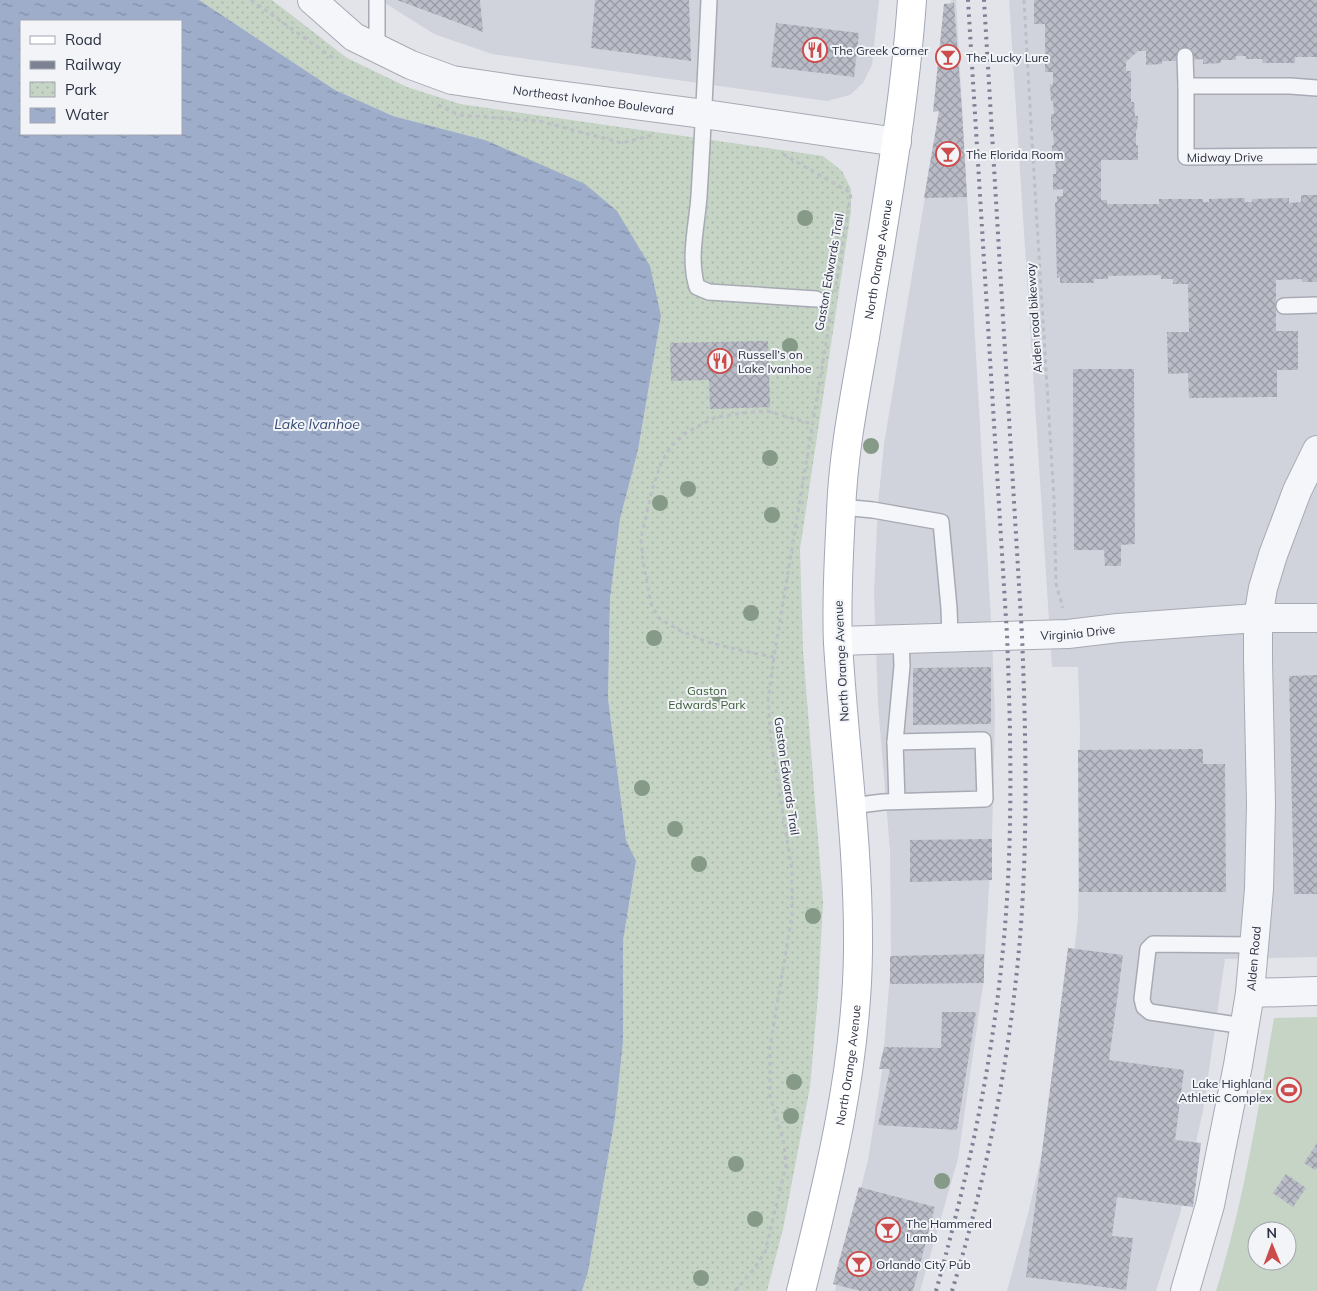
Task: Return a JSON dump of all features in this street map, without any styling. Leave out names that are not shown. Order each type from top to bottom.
[{"type":"main road","name":"North Orange Avenue","points":[[801,1291],[837,1141],[853,1032],[858,952],[857,878],[838,641],[841,506],[848,442],[897,142],[912,0]]},
{"type":"street","name":"Northeast Ivanhoe Boulevard","points":[[312,0],[354,36],[411,65],[452,80],[897,142]]},
{"type":"street","name":"Alden Road","points":[[1185,1291],[1210,1205],[1238,1065],[1250,993],[1259,889],[1261,804],[1258,618],[1263,588],[1273,555],[1296,491],[1317,450]]},
{"type":"street","name":"Virginia Drive","points":[[838,641],[1070,633],[1258,618],[1317,618]]},
{"type":"street","points":[[1250,993],[1317,991]]},
{"type":"lane","points":[[377,0],[377,48]]},
{"type":"lane","points":[[709,0],[699,207],[692,261],[693,275],[697,287],[709,292],[816,299]]},
{"type":"lane","points":[[1185,56],[1186,86],[1290,86],[1317,88]]},
{"type":"lane","name":"Midway Drive","points":[[1186,86],[1186,157],[1317,156]]},
{"type":"lane","points":[[1284,306],[1317,306]]},
{"type":"lane","points":[[841,506],[941,522],[950,637]]},
{"type":"lane","points":[[897,801],[895,742],[902,666],[901,639]]},
{"type":"lane","points":[[851,806],[897,801],[985,799],[983,740],[895,742]]},
{"type":"lane","points":[[1244,1026],[1150,1012],[1144,1007],[1142,999],[1148,949],[1153,944],[1254,945]]},
{"type":"path","name":"Aiden road bikeway","points":[[1024,0],[1054,499],[1056,584],[1070,633]]},
{"type":"path","name":"Gaston Edwards Trail","points":[[834,293],[851,193]]},
{"type":"path","name":"Gaston Edwards Trail","points":[[735,1291],[754,1270],[766,1252],[786,1165],[784,1144],[770,1096],[770,1047],[792,915],[792,870],[770,741],[768,700],[831,311]]},
{"type":"path","points":[[774,657],[707,642],[679,630],[660,619],[651,604],[641,538],[652,490],[661,463],[671,446],[687,432],[716,417],[752,412],[767,412],[812,424]]},
{"type":"shaded area","points":[[380,0],[879,0],[872,65],[863,83],[850,95],[827,101],[492,54],[434,34]]},
{"type":"shaded area","points":[[951,0],[956,0],[995,715],[992,839],[983,985],[958,1159],[920,1291],[835,1291],[868,1160],[882,1072],[891,962],[890,851],[878,704],[874,592],[878,504],[884,444],[941,100]]},
{"type":"shaded area","points":[[1009,0],[1317,0],[1317,957],[1225,959],[1203,1111],[1180,1214],[1156,1291],[1007,1291],[1028,1214],[1045,1140],[1066,1022],[1078,918],[1080,728],[1078,667],[1052,667]]},
{"type":"green space","name":"Gaston Edwards Park","points":[[199,0],[272,0],[347,58],[407,87],[460,104],[823,156],[842,171],[851,189],[851,212],[800,549],[803,650],[823,902],[818,996],[810,1087],[783,1229],[767,1291],[582,1291],[588,1272],[615,1118],[623,1042],[623,941],[636,861],[626,840],[608,698],[610,599],[620,519],[638,450],[661,316],[485,140],[393,116],[335,90]]},
{"type":"green space","name":"Lake Highland Athletic Complex","points":[[1317,1017],[1317,1291],[1216,1291],[1235,1224],[1274,1018]]},
{"type":"water","name":"Lake Ivanhoe","points":[[0,0],[199,0],[335,90],[393,116],[485,140],[585,184],[617,211],[650,266],[661,316],[638,450],[620,519],[610,599],[608,698],[626,840],[636,861],[623,941],[623,1042],[615,1118],[588,1272],[582,1291],[0,1291]]},
{"type":"building","points":[[397,0],[480,0],[483,32]]},
{"type":"building","points":[[595,0],[689,0],[691,61],[591,48]]},
{"type":"building","points":[[1034,0],[1317,0],[1317,57],[1295,57],[1295,63],[1263,63],[1262,59],[1246,59],[1246,56],[1236,56],[1236,60],[1221,60],[1221,63],[1203,64],[1203,59],[1189,60],[1189,56],[1176,56],[1176,61],[1162,61],[1162,64],[1146,65],[1146,51],[1138,51],[1126,62],[1126,71],[1131,71],[1131,102],[1134,102],[1135,116],[1138,116],[1136,145],[1138,145],[1138,160],[1101,160],[1101,200],[1107,200],[1107,204],[1159,204],[1159,199],[1203,199],[1203,202],[1209,202],[1209,199],[1245,198],[1245,202],[1252,202],[1252,199],[1289,198],[1289,203],[1301,202],[1301,195],[1317,195],[1317,282],[1302,282],[1302,279],[1276,280],[1276,331],[1298,331],[1298,370],[1277,370],[1277,397],[1189,398],[1188,373],[1168,374],[1167,332],[1189,332],[1188,284],[1173,284],[1173,279],[1161,279],[1161,275],[1108,276],[1108,279],[1094,279],[1094,283],[1060,283],[1060,277],[1057,278],[1055,202],[1057,202],[1057,196],[1063,196],[1063,189],[1053,190],[1053,174],[1056,174],[1055,159],[1052,160],[1052,145],[1054,145],[1053,131],[1051,131],[1051,114],[1054,114],[1050,84],[1053,85],[1053,72],[1045,72],[1045,24],[1034,24]]},
{"type":"building","points":[[954,3],[967,197],[924,198],[939,111],[933,112],[944,4]]},
{"type":"building","name":"The Greek Corner","points":[[776,23],[859,33],[854,77],[771,67]]},
{"type":"building","name":"Russell’s on Lake Ivanhoe","points":[[768,341],[770,407],[710,409],[709,380],[671,381],[670,343]]},
{"type":"building","points":[[1073,369],[1134,369],[1135,544],[1121,545],[1121,566],[1105,566],[1104,550],[1074,550]]},
{"type":"building","points":[[991,667],[991,724],[913,725],[913,668]]},
{"type":"building","points":[[1317,675],[1317,894],[1294,894],[1289,676]]},
{"type":"building","points":[[1203,749],[1203,764],[1225,764],[1226,892],[1079,892],[1078,750]]},
{"type":"building","points":[[992,839],[992,880],[910,882],[910,840]]},
{"type":"building","points":[[1068,948],[1123,955],[1109,1060],[1184,1070],[1175,1140],[1201,1143],[1193,1207],[1117,1197],[1112,1236],[1133,1238],[1126,1290],[1026,1277]]},
{"type":"building","points":[[984,954],[984,983],[890,984],[890,956]]},
{"type":"building","points":[[942,1012],[976,1012],[957,1130],[878,1125],[890,1069],[879,1069],[884,1047],[941,1048]]},
{"type":"building","points":[[1317,1143],[1317,1168],[1315,1170],[1304,1163]]},
{"type":"building","points":[[1286,1174],[1306,1188],[1293,1207],[1273,1193]]},
{"type":"building","name":"The Hammered Lamb","points":[[859,1187],[935,1207],[913,1291],[861,1291],[833,1284]]},
{"type":"railway","points":[[936,1291],[966,1174],[992,1040],[1004,938],[1010,825],[1007,635],[968,0]]},
{"type":"railway","points":[[952,1291],[976,1204],[1003,1072],[1016,983],[1020,938],[1025,824],[1022,635],[984,0]]},
{"type":"place","name":"The Greek Corner","points":[[815,50]]},
{"type":"place","name":"The Lucky Lure","points":[[948,57]]},
{"type":"place","name":"The Florida Room","points":[[948,154]]},
{"type":"place","name":"Russell’s on Lake Ivanhoe","points":[[720,361]]},
{"type":"place","name":"Lake Highland Athletic Complex","points":[[1289,1090]]},
{"type":"place","name":"The Hammered Lamb","points":[[888,1230]]},
{"type":"place","name":"Orlando City Pub","points":[[859,1264]]}]
